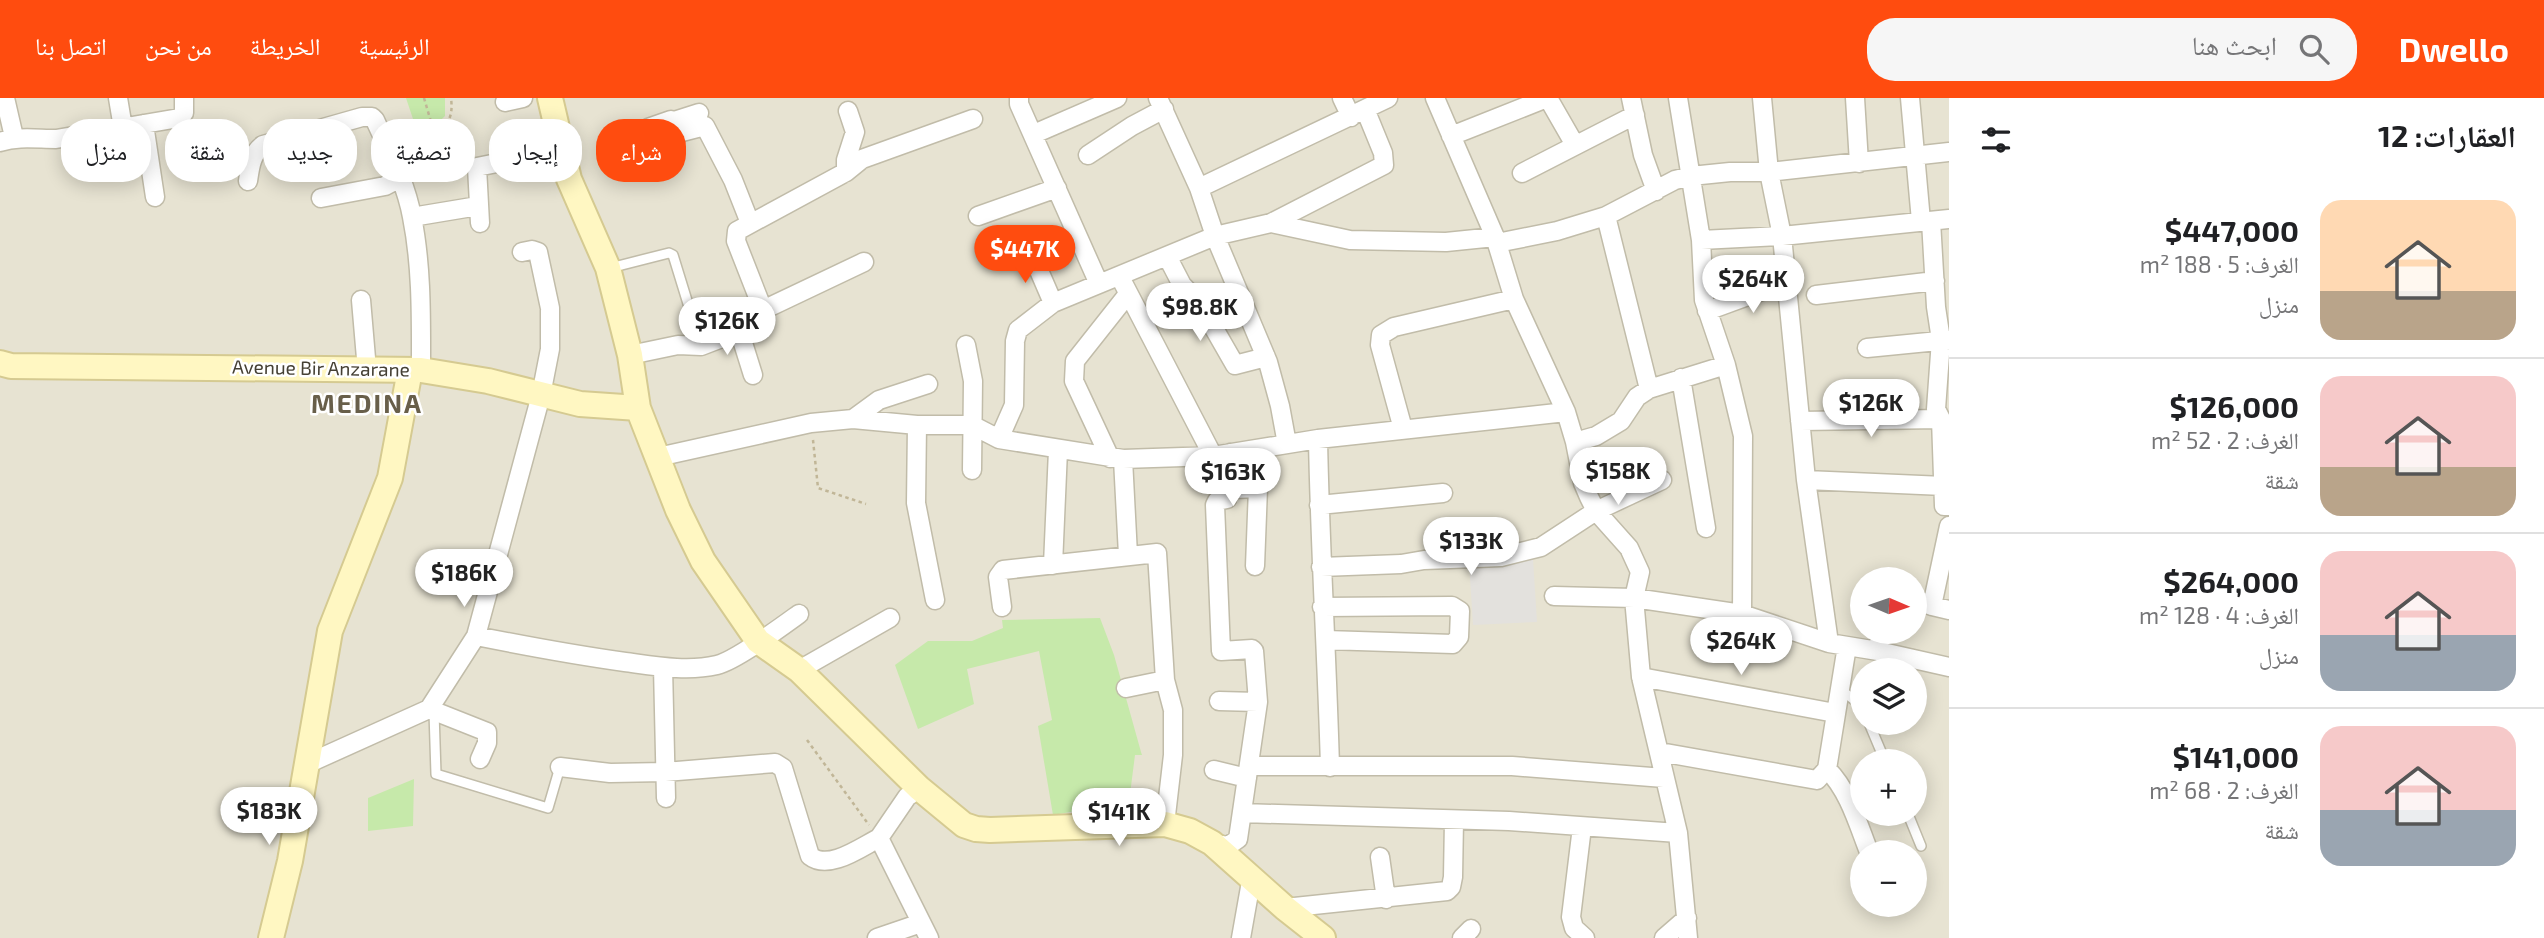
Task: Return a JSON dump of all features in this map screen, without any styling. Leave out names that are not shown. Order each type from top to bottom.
[{"type":"street","points":[[5,98],[7,139],[24,140],[42,136],[61,138]]},
{"type":"street","points":[[118,98],[122,119]]},
{"type":"street","points":[[151,123],[179,118],[184,113],[184,98]]},
{"type":"street","points":[[505,102],[523,98]]},
{"type":"street","points":[[550,98],[569,179],[608,268],[630,355],[638,408],[678,510],[703,561],[758,641],[799,670],[919,789],[964,825],[976,829],[1166,824],[1190,831],[1212,843],[1252,876],[1315,935]]},
{"type":"street","points":[[1019,98],[1019,104],[1099,284]]},
{"type":"street","points":[[1034,134],[1116,98]]},
{"type":"street","points":[[999,439],[1014,405],[1014,341],[1018,330],[1053,303],[1215,236],[1271,223],[1384,165],[1383,153],[1358,113],[1342,98]]},
{"type":"street","points":[[1199,188],[1387,98]]},
{"type":"street","points":[[1435,98],[1496,240],[1514,299],[1566,412],[1583,483],[1597,511],[1629,548],[1640,572],[1634,598],[1641,677],[1678,833],[1688,938]]},
{"type":"street","points":[[1451,136],[1548,98],[1575,145]]},
{"type":"street","points":[[1678,98],[1701,240],[1707,311],[1726,365],[1743,436],[1742,614]]},
{"type":"street","points":[[1762,98],[1769,172],[1782,236],[1806,480],[1829,643]]},
{"type":"street","points":[[1855,98],[1859,163]]},
{"type":"street","points":[[1910,98],[1914,156],[1934,221],[1935,281],[1945,340],[1942,412],[1944,506],[1949,506]]},
{"type":"street","points":[[677,119],[698,104]]},
{"type":"street","points":[[1088,155],[1161,104],[1199,188],[1215,236],[1266,356],[1287,444]]},
{"type":"street","points":[[1522,173],[1575,145],[1633,107],[1643,155],[1656,191]]},
{"type":"street","points":[[846,172],[846,160],[855,132],[848,111]]},
{"type":"street","points":[[249,169],[258,149],[263,145],[369,117],[373,119]]},
{"type":"street","points":[[762,310],[735,237],[737,231],[846,172],[862,159],[973,119]]},
{"type":"street","points":[[686,131],[705,126],[733,180],[750,223]]},
{"type":"street","points":[[1271,223],[1358,241],[1496,240],[1557,231],[1606,216],[1675,180],[1691,176],[1769,172],[1949,152]]},
{"type":"street","points":[[412,217],[479,214],[477,167],[489,165]]},
{"type":"street","points":[[151,170],[155,197]]},
{"type":"street","points":[[321,198],[385,186],[392,182]]},
{"type":"street","points":[[271,938],[290,861],[330,631],[390,478],[415,370],[421,301],[412,217],[401,182]]},
{"type":"street","points":[[978,216],[1056,188]]},
{"type":"street","points":[[1606,216],[1649,389]]},
{"type":"street","points":[[1701,240],[1782,236],[1934,221]]},
{"type":"street","points":[[307,764],[431,711],[476,636],[541,395],[550,349],[550,308],[538,253],[531,250],[522,252]]},
{"type":"street","points":[[1031,252],[1053,303]]},
{"type":"street","points":[[1167,256],[1182,285],[1200,304],[1235,365],[1266,356]]},
{"type":"street","points":[[630,355],[678,345],[701,346],[727,336],[762,310],[864,262]]},
{"type":"street","points":[[1120,277],[1222,454],[1234,489]]},
{"type":"street","points":[[1816,295],[1935,281]]},
{"type":"street","points":[[1707,311],[1786,282]]},
{"type":"street","points":[[1128,295],[1075,361],[1074,368],[1074,381],[1116,458],[1128,555]]},
{"type":"street","points":[[1403,429],[1380,345],[1381,335],[1394,327],[1514,299]]},
{"type":"street","points":[[361,300],[367,370]]},
{"type":"street","points":[[738,327],[753,375]]},
{"type":"street","points":[[1867,348],[1945,340]]},
{"type":"street","points":[[966,345],[973,381],[972,470]]},
{"type":"street","name":"Avenue Bir Anzarane","points":[[0,363],[11,366],[415,370],[488,381],[580,404],[638,408]]},
{"type":"street","points":[[1575,442],[1596,436],[1621,421],[1637,397],[1649,389],[1726,365]]},
{"type":"street","points":[[1681,377],[1706,528]]},
{"type":"street","points":[[853,419],[878,400],[928,384]]},
{"type":"street","points":[[658,457],[811,423],[853,419],[917,425],[972,425],[999,439],[1116,458],[1222,454],[1318,439],[1566,412]]},
{"type":"street","points":[[1800,421],[1942,412]]},
{"type":"street","points":[[917,425],[916,503],[935,600]]},
{"type":"street","points":[[1318,439],[1322,607],[1326,640],[1330,767]]},
{"type":"street","points":[[1053,565],[1058,450]]},
{"type":"street","points":[[1321,567],[1501,557],[1541,547],[1597,511],[1662,480]]},
{"type":"street","points":[[1806,480],[1944,486]]},
{"type":"street","points":[[1212,843],[1228,846],[1238,839],[1258,702],[1254,651],[1222,652],[1214,505],[1227,499],[1227,490],[1258,488],[1255,566]]},
{"type":"street","points":[[1319,505],[1443,493]]},
{"type":"street","points":[[1940,608],[1949,526]]},
{"type":"street","points":[[1002,607],[998,578],[1000,572],[1154,552],[1158,556],[1165,680],[1173,710],[1173,755],[1166,824]]},
{"type":"street","points":[[1554,596],[1634,598],[1742,614],[1829,643],[1878,650],[1949,667]]},
{"type":"street","points":[[1322,607],[1452,606],[1460,611],[1460,637],[1453,644],[1326,640]]},
{"type":"street","points":[[476,636],[545,650],[663,667],[719,665],[799,614]]},
{"type":"street","points":[[799,670],[890,618]]},
{"type":"street","points":[[1878,650],[1879,644]]},
{"type":"street","points":[[1660,752],[1817,780],[1826,769],[1847,646]]},
{"type":"street","points":[[663,667],[666,798]]},
{"type":"street","points":[[1641,677],[1835,713]]},
{"type":"street","points":[[1126,688],[1165,680]]},
{"type":"street","points":[[1219,701],[1258,702]]},
{"type":"street","points":[[431,711],[487,732],[487,743],[481,759]]},
{"type":"street","points":[[560,766],[610,772],[665,772],[769,762],[779,764],[783,768],[810,856],[815,860],[832,861],[879,838],[907,797],[919,789]]},
{"type":"street","points":[[1214,769],[1248,772],[1330,767],[1512,766],[1664,778]]},
{"type":"street","points":[[1826,769],[1837,779],[1865,840]]},
{"type":"street","points":[[1242,813],[1454,820],[1678,833]]},
{"type":"street","points":[[1285,908],[1447,891],[1451,887],[1454,820]]},
{"type":"street","points":[[1582,827],[1571,917],[1574,928],[1585,938]]},
{"type":"street","points":[[877,938],[925,931],[879,838]]},
{"type":"street","points":[[1380,857],[1386,899]]},
{"type":"street","points":[[1241,938],[1252,876]]},
{"type":"street","points":[[1664,938],[1687,918]]},
{"type":"lane","points":[[608,268],[669,253],[673,255],[701,346]]},
{"type":"lane","points":[[1840,689],[1850,697]]},
{"type":"lane","points":[[431,711],[436,774],[548,808],[560,766]]},
{"type":"path","points":[[424,98],[430,119]]},
{"type":"path","points":[[450,119],[451,98]]},
{"type":"path","points":[[811,423],[818,488],[866,504]]},
{"type":"path","points":[[807,740],[879,838]]},
{"type":"shaded area","points":[[0,98],[1949,98],[1949,938],[0,938]]},
{"type":"shaded area","points":[[1533,559],[1537,622],[1473,625],[1469,562]]},
{"type":"green space","points":[[406,98],[445,98],[445,116],[442,119],[413,119]]},
{"type":"green space","points":[[1100,618],[1114,655],[1142,755],[1135,755],[1129,802],[1053,815],[1038,726],[1052,720],[1039,651],[967,669],[974,704],[918,729],[895,665],[928,641],[972,641],[1003,628],[1002,620]]},
{"type":"green space","points":[[414,779],[413,826],[368,831],[368,798]]},
{"type":"district","name":"MEDINA","points":[[367,404]]}]
